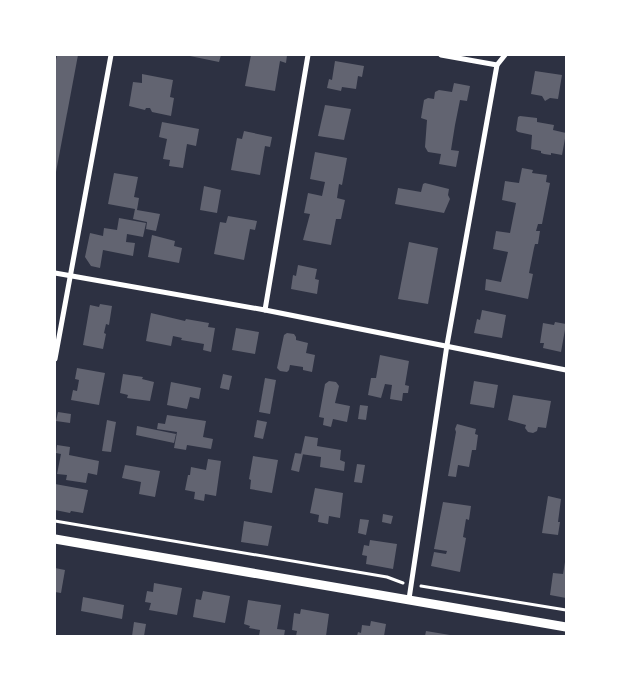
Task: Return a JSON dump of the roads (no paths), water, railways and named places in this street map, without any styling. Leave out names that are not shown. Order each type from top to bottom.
[{"type":"street","points":[[55,358],[111,55]]},
{"type":"street","points":[[264,310],[308,55]]},
{"type":"street","points":[[442,55],[498,66]]},
{"type":"street","points":[[410,599],[447,345],[498,66],[505,55]]},
{"type":"street","points":[[55,273],[264,310],[566,370]]},
{"type":"street","points":[[55,539],[566,626]]}]
